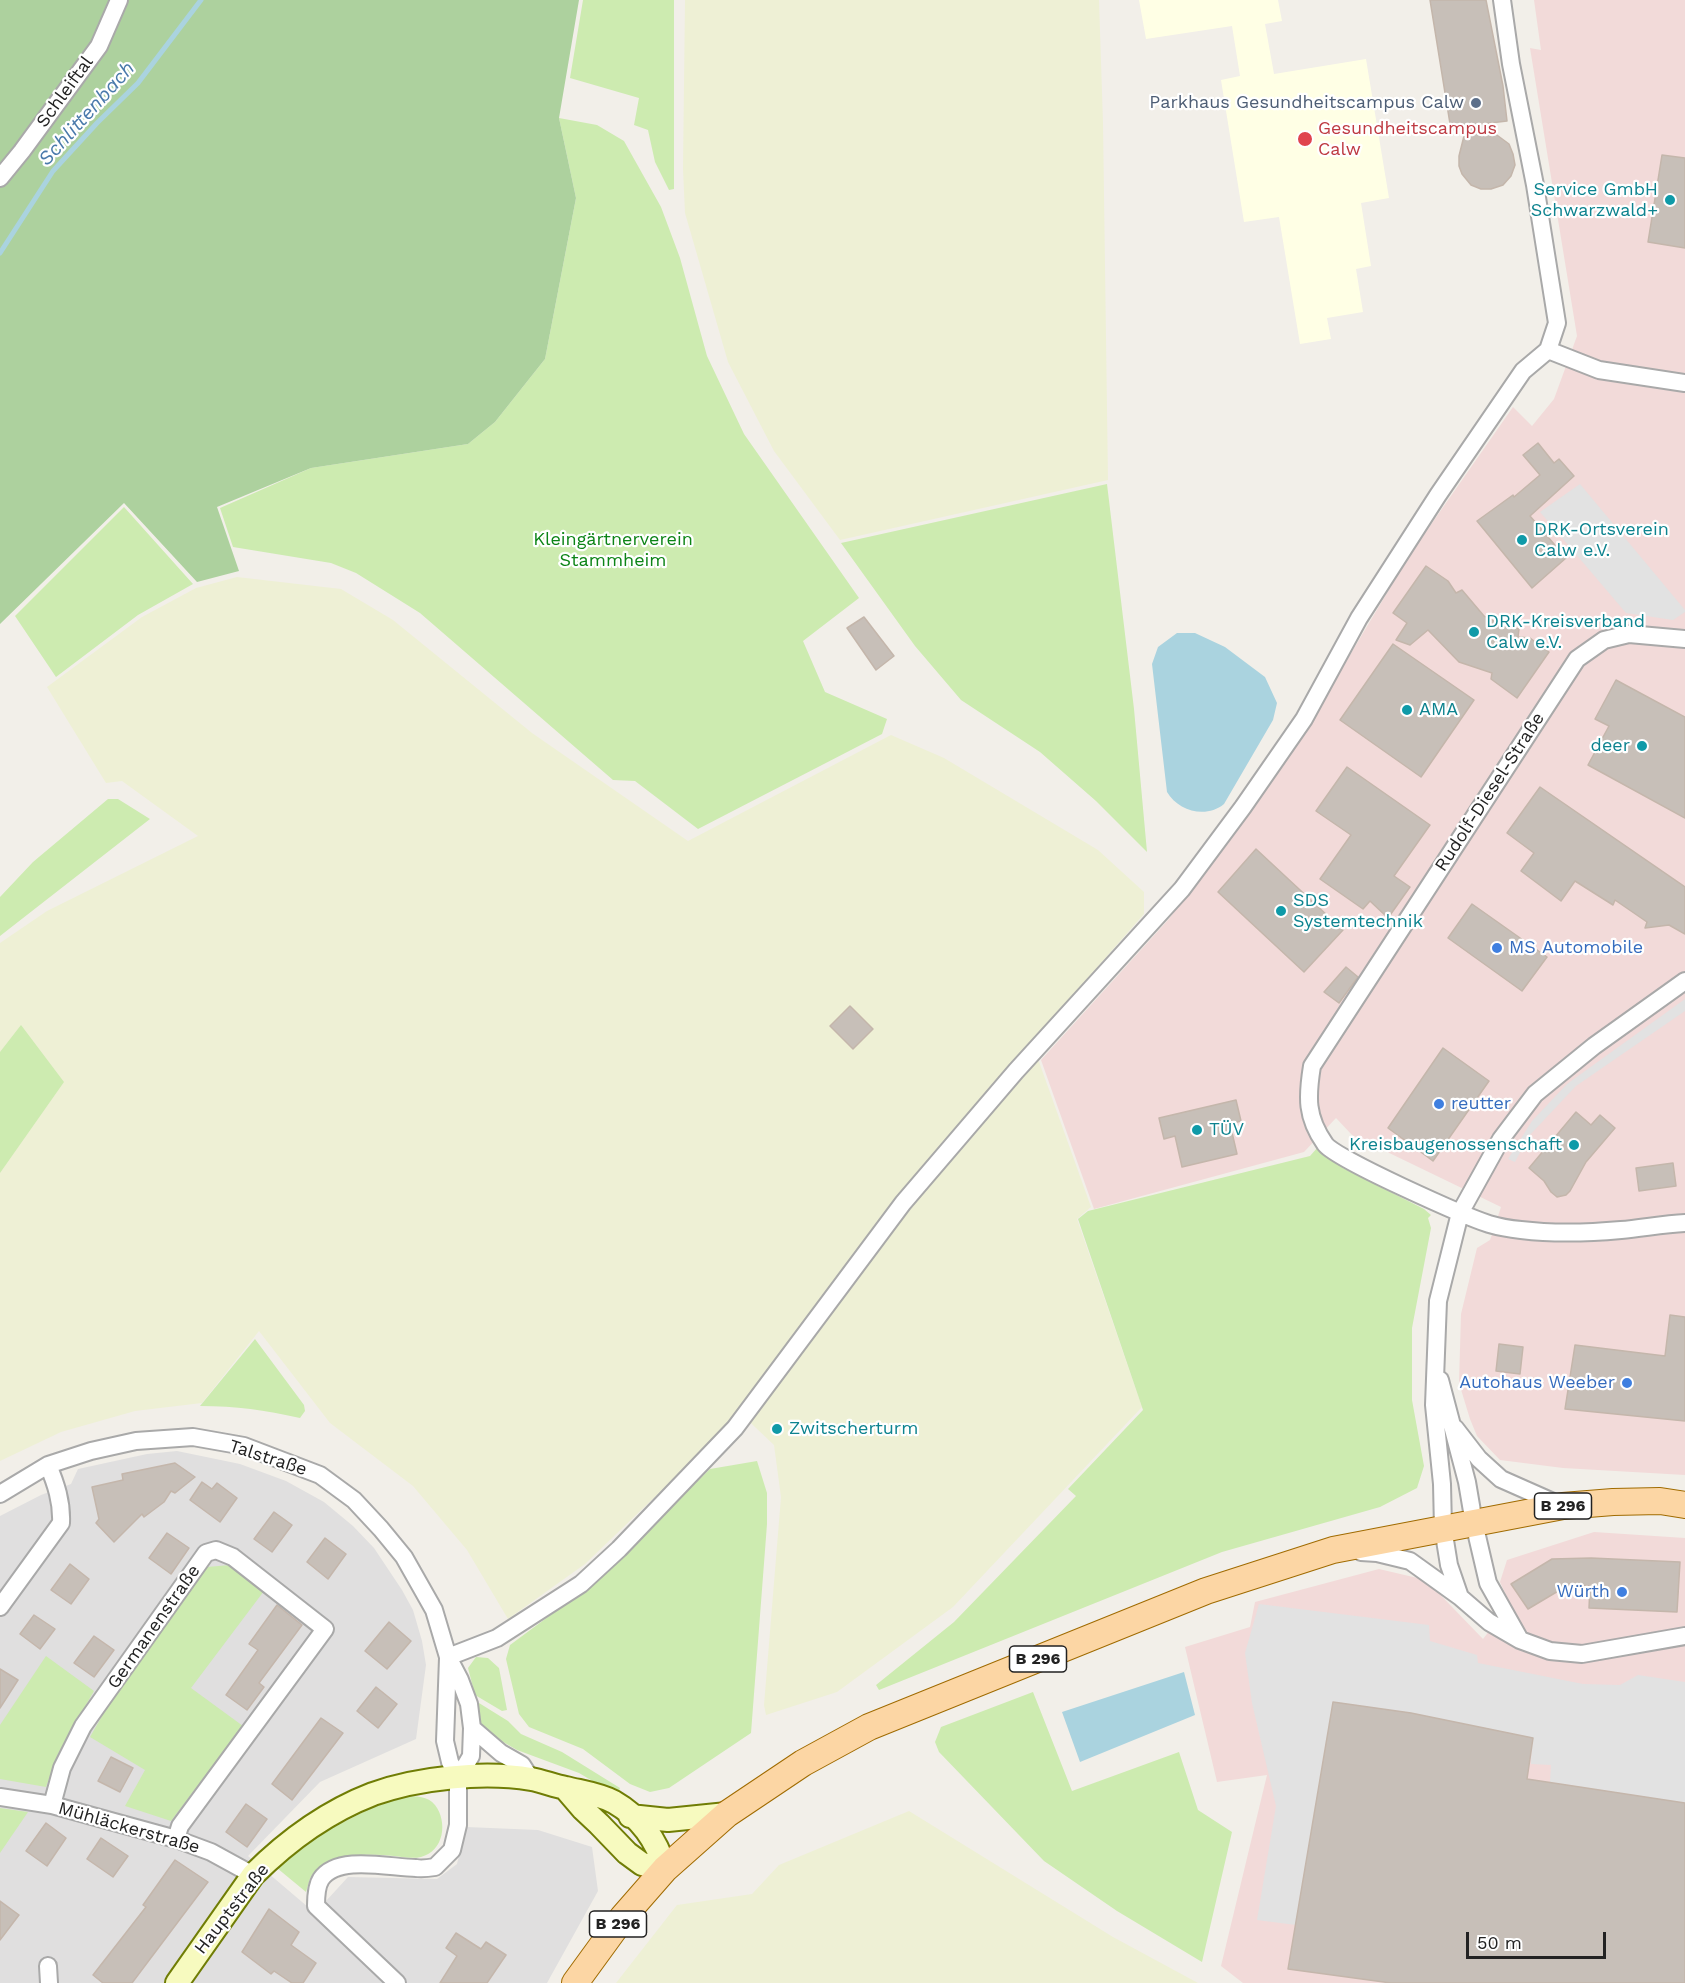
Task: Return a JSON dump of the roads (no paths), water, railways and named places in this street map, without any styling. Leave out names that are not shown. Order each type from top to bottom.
[{"type":"main road","name":"B 296","points":[[575,1983],[623,1917],[665,1869],[727,1814],[803,1762],[869,1727],[1206,1591],[1333,1550],[1563,1506],[1660,1501],[1685,1505]]},
{"type":"street","name":"Schleiftal","points":[[0,178],[99,46],[119,0]]},
{"type":"street","points":[[448,1657],[497,1638],[581,1584],[619,1549],[735,1428],[903,1203],[1016,1071],[1182,889],[1304,719],[1359,618],[1396,559],[1523,371],[1548,350],[1557,323],[1535,185],[1511,64],[1502,0]]},
{"type":"street","points":[[1548,350],[1599,370],[1685,383]]},
{"type":"street","name":"Rudolf-Diesel-Straße","points":[[1685,639],[1629,634],[1604,640],[1577,659],[1312,1066],[1307,1094],[1310,1114],[1326,1146],[1348,1160],[1460,1213],[1489,1224],[1520,1230],[1570,1233],[1685,1223]]},
{"type":"street","points":[[1460,1597],[1449,1565],[1443,1528],[1442,1484],[1434,1405],[1438,1301],[1460,1213],[1501,1139],[1535,1094],[1594,1046],[1685,981]]},
{"type":"street","points":[[1437,1368],[1467,1482],[1488,1584],[1521,1640]]},
{"type":"street","points":[[1450,1421],[1479,1459],[1501,1479],[1563,1506]]},
{"type":"street","name":"Talstraße","points":[[0,1494],[48,1466],[91,1451],[136,1441],[193,1437],[244,1446],[320,1475],[354,1500],[381,1528],[404,1557],[434,1610],[448,1657],[469,1704],[472,1728],[471,1756],[458,1778]]},
{"type":"street","points":[[0,1607],[61,1523],[62,1511],[56,1485],[48,1466]]},
{"type":"street","name":"Germanenstraße","points":[[52,1805],[62,1768],[83,1726],[206,1554],[216,1550],[233,1557],[325,1629],[180,1826],[176,1839]]},
{"type":"street","points":[[1333,1550],[1377,1553],[1410,1561],[1460,1597],[1489,1622],[1521,1640],[1550,1651],[1582,1654],[1685,1636]]},
{"type":"street","name":"Talstraße","points":[[448,1657],[445,1741],[450,1762],[458,1778]]},
{"type":"street","points":[[472,1728],[501,1753],[522,1765],[531,1779]]},
{"type":"street","name":"Hauptstraße","points":[[177,1983],[253,1875],[299,1836],[335,1812],[372,1795],[406,1784],[495,1776],[531,1779],[590,1792],[614,1803],[645,1827],[659,1849],[665,1869]]},
{"type":"street","points":[[397,1983],[316,1906],[321,1878],[338,1866],[383,1864],[415,1869],[435,1867],[452,1850],[458,1825],[458,1778]]},
{"type":"street","points":[[565,1788],[627,1853],[642,1864],[665,1869]]},
{"type":"street","name":"Mühläckerstraße","points":[[0,1797],[52,1805],[176,1839],[211,1852],[253,1875]]},
{"type":"street","points":[[630,1816],[668,1820],[727,1814]]},
{"type":"water","points":[[1177,633],[1195,633],[1225,647],[1265,677],[1277,703],[1273,720],[1224,804],[1209,811],[1193,811],[1185,808],[1172,799],[1167,792],[1152,664],[1158,647]]},
{"type":"water","points":[[1184,1672],[1195,1715],[1080,1762],[1062,1712]]},
{"type":"waterway","name":"Schlittenbach","points":[[0,253],[53,171],[138,83],[201,0]]},
{"type":"place","name":"Parkhaus Gesundheitscampus Calw","points":[[1476,103]]},
{"type":"place","name":"Gesundheitscampus Calw","points":[[1305,139]]},
{"type":"place","name":"Service GmbH Schwarzwald+","points":[[1670,200]]},
{"type":"place","name":"DRK-Ortsverein Calw e.V.","points":[[1522,540]]},
{"type":"place","name":"DRK-Kreisverband Calw e.V.","points":[[1474,632]]},
{"type":"place","name":"AMA","points":[[1407,710]]},
{"type":"place","name":"deer","points":[[1642,746]]},
{"type":"place","name":"SDS Systemtechnik","points":[[1281,911]]},
{"type":"place","name":"MS Automobile","points":[[1497,948]]},
{"type":"place","name":"reutter","points":[[1439,1104]]},
{"type":"place","name":"TÜV","points":[[1197,1130]]},
{"type":"place","name":"Kreisbaugenossenschaft","points":[[1574,1145]]},
{"type":"place","name":"Autohaus Weeber","points":[[1627,1383]]},
{"type":"place","name":"Zwitscherturm","points":[[777,1429]]},
{"type":"place","name":"Würth","points":[[1622,1592]]},
{"type":"park label","name":"Kleingärtnerverein Stammheim","points":[[613,550]]}]
